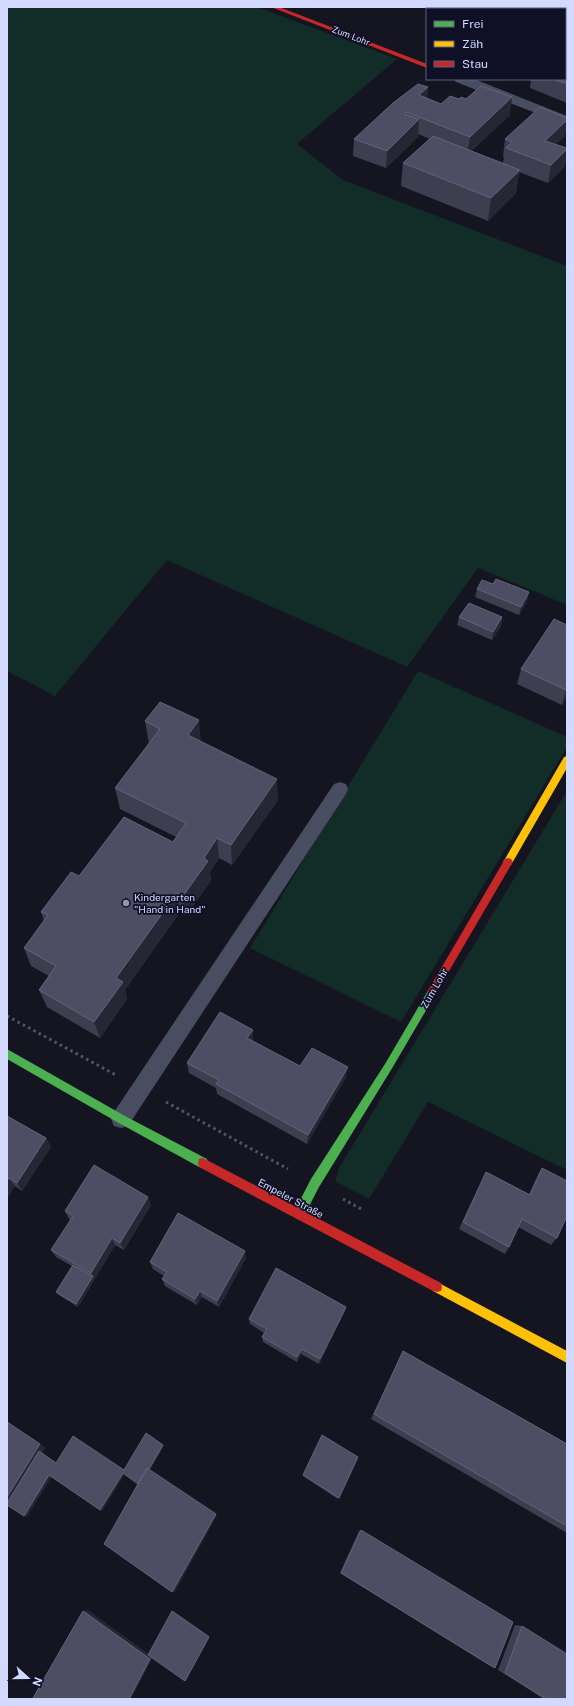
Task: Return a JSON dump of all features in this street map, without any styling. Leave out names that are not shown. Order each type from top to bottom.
[{"type":"street","name":"Zum Lohr","points":[[274,7],[426,66]]},
{"type":"street","points":[[464,80],[567,121]]},
{"type":"street","name":"Zum Lohr","points":[[299,1214],[315,1183],[388,1067],[567,760]]},
{"type":"street","name":"Empeler Straße","points":[[7,1054],[121,1119],[567,1357]]},
{"type":"lane","points":[[121,1119],[340,788]]},
{"type":"green space","points":[[7,7],[257,7],[397,59],[297,144],[343,180],[567,266],[567,605],[478,568],[407,667],[167,560],[55,696],[7,671]]},
{"type":"green space","points":[[418,671],[567,737],[567,747],[401,1022],[250,948]]},
{"type":"green space","points":[[567,791],[567,1170],[428,1102],[369,1199],[335,1181],[339,1168]]},
{"type":"building","points":[[506,7],[528,7],[526,8],[504,8]]},
{"type":"building","points":[[567,40],[567,53],[566,52]]},
{"type":"building","points":[[566,52],[567,53],[567,84],[556,80],[566,80]]},
{"type":"building","points":[[418,84],[428,87],[419,95],[441,104],[450,96],[459,99],[461,97],[466,99],[481,86],[512,97],[470,137],[406,112],[404,114],[419,119],[387,151],[354,139],[393,103]]},
{"type":"building","points":[[540,107],[567,118],[567,120],[545,141],[567,148],[551,165],[506,148],[512,142],[505,139]]},
{"type":"building","points":[[433,136],[520,170],[491,198],[403,163]]},
{"type":"building","points":[[496,579],[529,592],[521,607],[477,589],[482,580],[493,584]]},
{"type":"building","points":[[469,603],[502,617],[493,632],[459,617]]},
{"type":"building","points":[[554,619],[567,625],[566,690],[521,669]]},
{"type":"building","points":[[160,702],[199,720],[188,735],[277,779],[231,845],[217,838],[204,858],[208,861],[183,896],[177,893],[116,978],[123,982],[94,1022],[39,990],[56,966],[24,948],[48,915],[41,912],[71,872],[79,876],[124,817],[173,842],[186,823],[115,788],[160,729],[145,721]]},
{"type":"building","points":[[220,1012],[253,1030],[247,1038],[300,1066],[312,1048],[348,1067],[308,1135],[216,1084],[219,1080],[187,1063]]},
{"type":"building","points":[[7,1116],[46,1138],[17,1183],[9,1178],[7,1181]]},
{"type":"building","points":[[94,1165],[148,1197],[120,1243],[112,1238],[91,1273],[51,1250],[73,1216],[65,1211]]},
{"type":"building","points":[[542,1168],[567,1181],[567,1216],[557,1238],[522,1219],[509,1247],[463,1222],[486,1172],[530,1195]]},
{"type":"building","points":[[178,1213],[245,1251],[217,1301],[200,1291],[195,1299],[162,1279],[167,1272],[150,1262]]},
{"type":"building","points":[[73,1265],[93,1276],[76,1304],[56,1292]]},
{"type":"building","points":[[276,1268],[346,1307],[320,1359],[302,1349],[297,1357],[262,1337],[267,1329],[249,1319]]},
{"type":"building","points":[[403,1351],[567,1444],[567,1526],[374,1414]]},
{"type":"building","points":[[7,1422],[40,1444],[7,1497]]},
{"type":"building","points":[[146,1433],[163,1445],[149,1469],[147,1468],[138,1484],[123,1473],[100,1510],[49,1475],[24,1516],[7,1505],[39,1451],[56,1463],[73,1436],[124,1470]]},
{"type":"building","points":[[322,1435],[358,1457],[339,1498],[303,1475]]},
{"type":"building","points":[[147,1468],[216,1514],[172,1592],[104,1544]]},
{"type":"building","points":[[361,1530],[513,1622],[495,1668],[341,1573]]},
{"type":"building","points":[[83,1611],[150,1659],[129,1699],[33,1699],[33,1698]]},
{"type":"building","points":[[172,1611],[209,1637],[185,1681],[148,1655]]},
{"type":"building","points":[[522,1626],[567,1654],[567,1699],[546,1699],[505,1673]]},
{"type":"traffic: fast","points":[[299,1214],[315,1183],[388,1067],[432,992]]},
{"type":"traffic: fast","points":[[7,1054],[121,1119],[203,1163]]},
{"type":"traffic: slow","points":[[508,862],[567,760]]},
{"type":"traffic: slow","points":[[437,1287],[567,1357]]},
{"type":"traffic: jam","points":[[274,7],[426,66]]},
{"type":"traffic: jam","points":[[432,992],[508,862]]},
{"type":"traffic: jam","points":[[203,1163],[437,1287]]},
{"type":"place","name":"Kindergarten \"Hand in Hand\"","points":[[126,903]]}]
